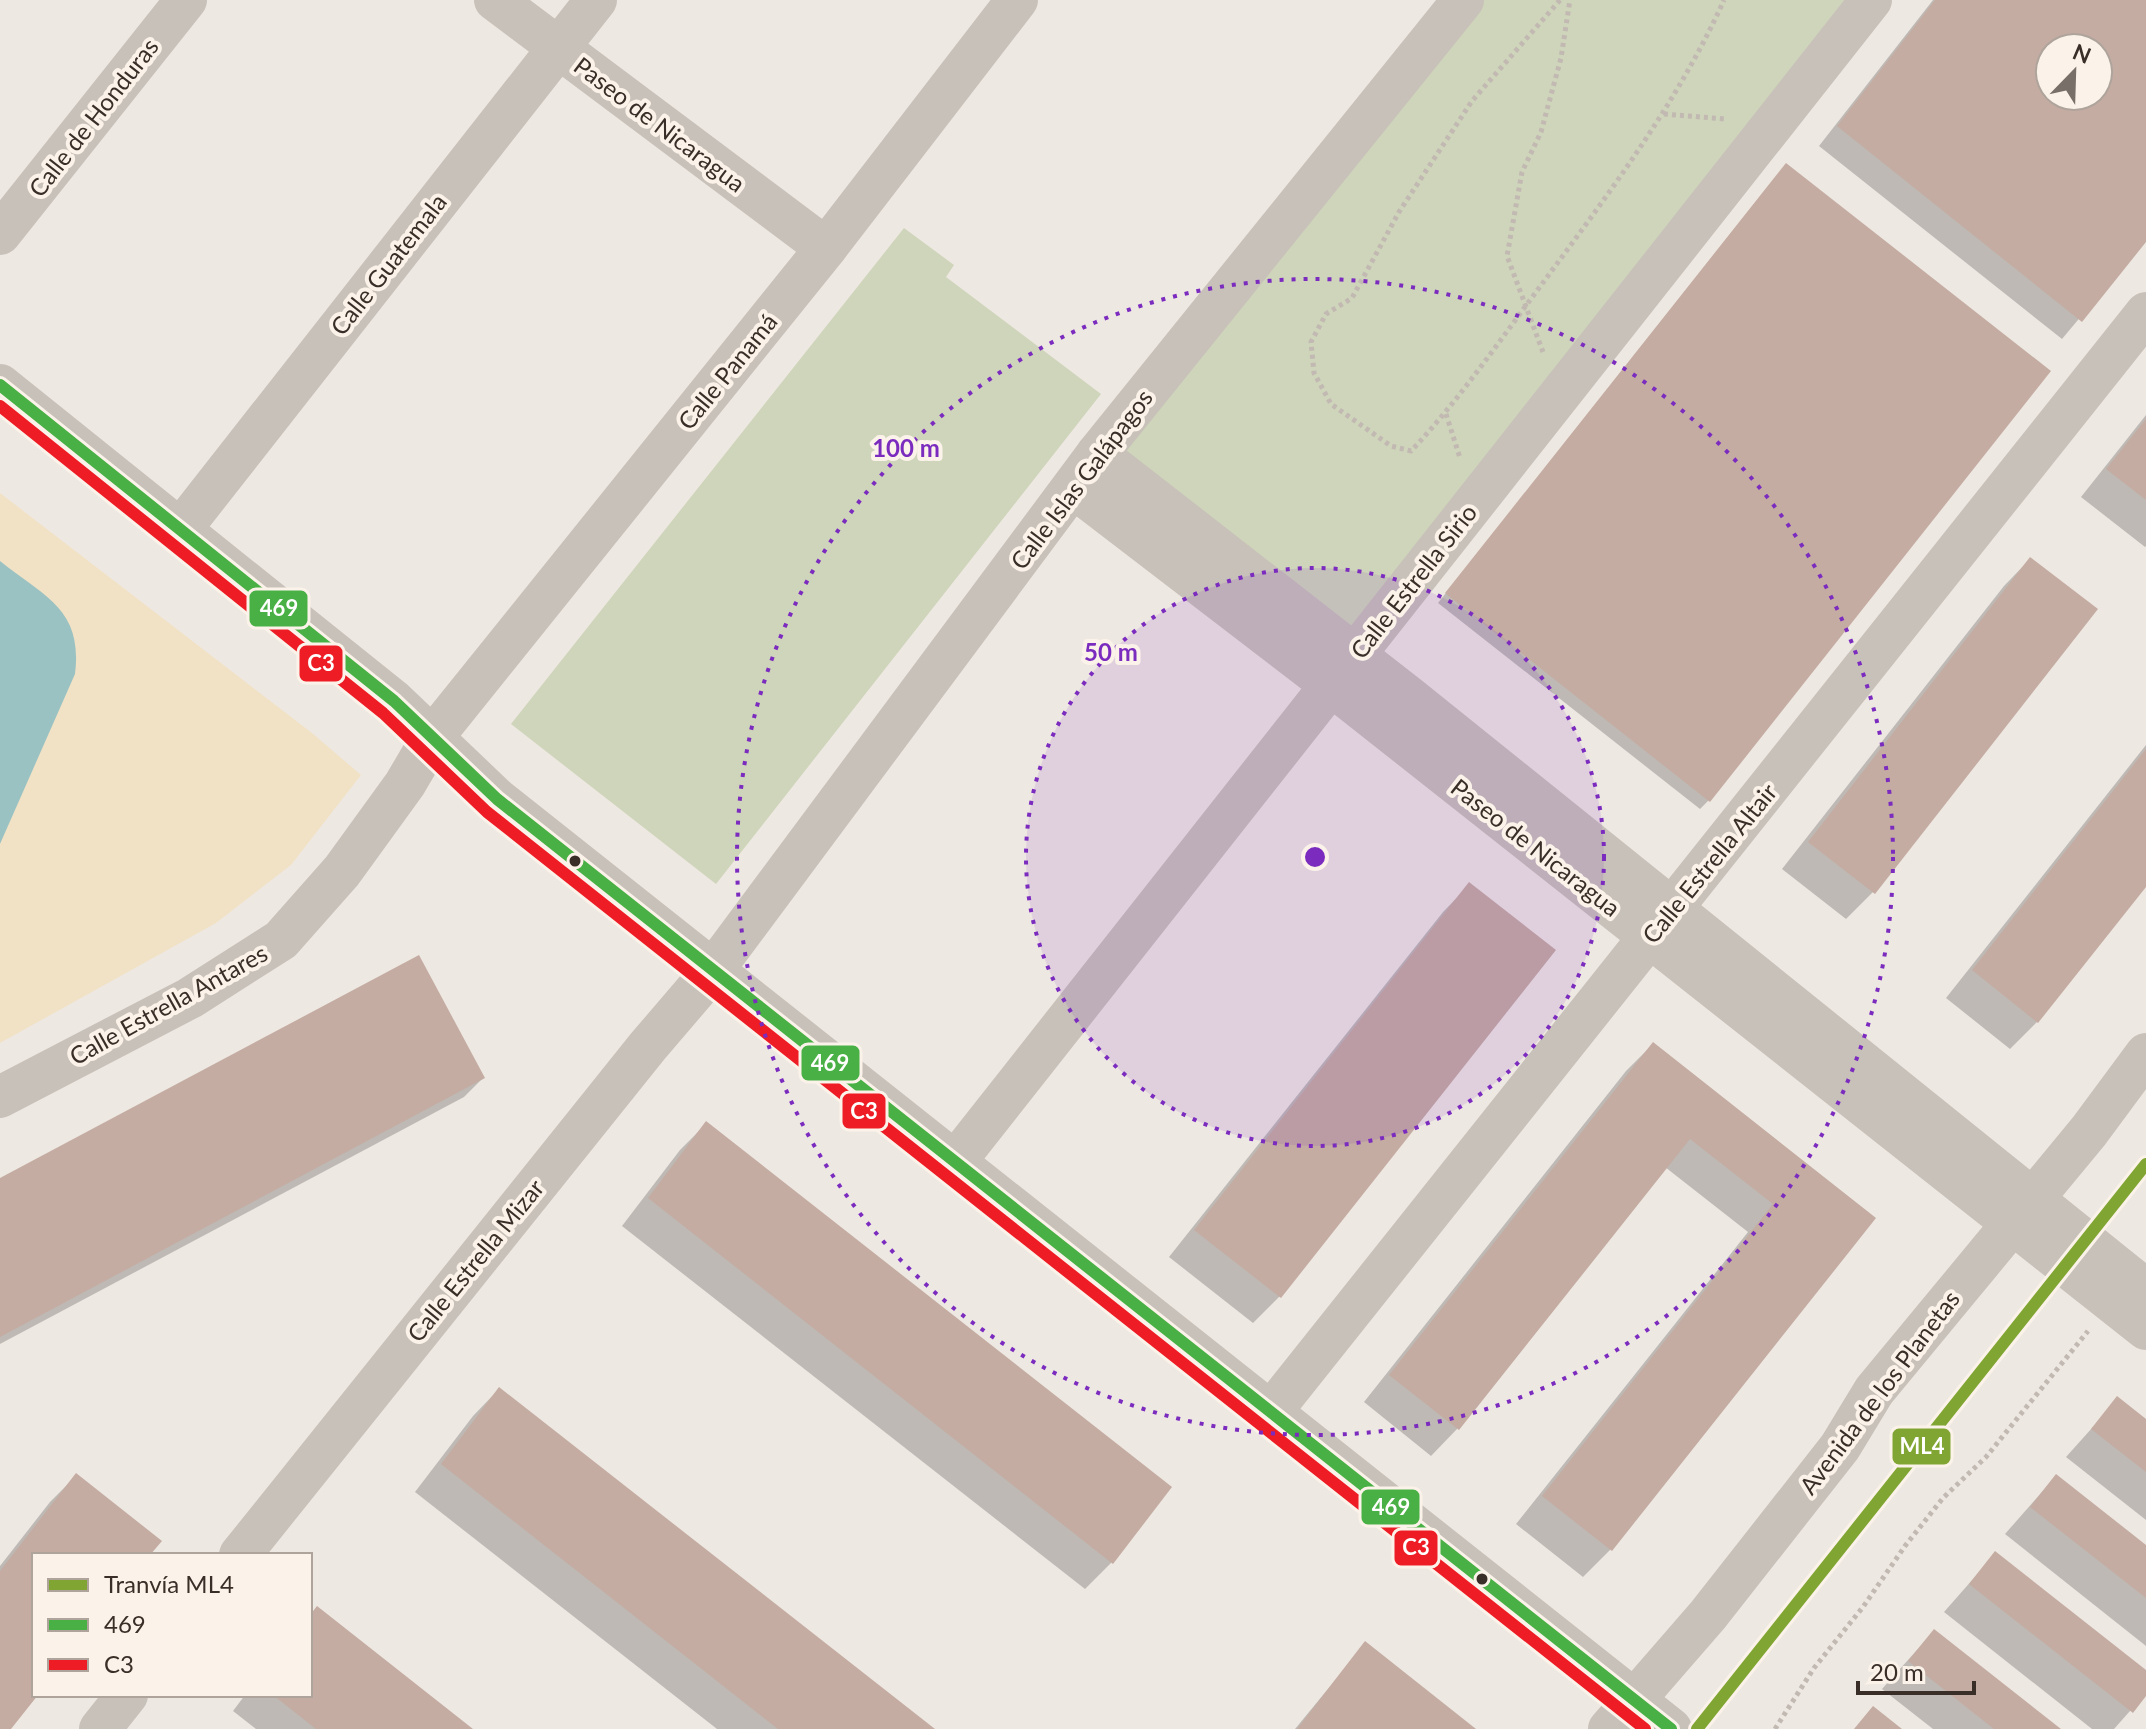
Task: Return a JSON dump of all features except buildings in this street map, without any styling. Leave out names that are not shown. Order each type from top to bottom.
[{"type":"street","name":"Calle de Honduras","points":[[0,234],[186,0]]},
{"type":"street","name":"Paseo de Nicaragua","points":[[495,0],[826,248]]},
{"type":"street","name":"Calle Guatemala","points":[[181,529],[596,0]]},
{"type":"street","name":"Calle Panamá","points":[[432,738],[826,248],[1017,0]]},
{"type":"street","name":"Calle Islas Galápagos","points":[[714,969],[1086,471],[1463,0]]},
{"type":"street","name":"Calle Estrella Sirio","points":[[955,1162],[1871,0]]},
{"type":"street","name":"Calle Estrella Altair","points":[[1271,1412],[2146,313]]},
{"type":"street","points":[[0,385],[394,701],[497,799],[1271,1412],[1621,1714],[1671,1729]]},
{"type":"street","name":"Paseo de Nicaragua","points":[[1086,471],[1342,670],[2130,1296],[2146,1329]]},
{"type":"street","name":"Calle Estrella Antares","points":[[0,1097],[190,998],[281,940],[342,871],[405,784],[432,738]]},
{"type":"street","name":"Calle Estrella Mizar","points":[[242,1553],[607,1096],[714,969]]},
{"type":"street","name":"Avenida de los Planetas","points":[[1621,1714],[1708,1615],[1840,1447],[1874,1391],[2146,1054]]},
{"type":"street","points":[[100,1729],[125,1697]]},
{"type":"path","points":[[1560,0],[1472,101],[1399,212],[1352,298],[1326,314],[1311,342],[1314,373],[1331,404],[1391,446],[1411,451],[1446,414],[1663,113],[1724,0]]},
{"type":"path","points":[[1544,356],[1507,256],[1522,172],[1541,132],[1561,58],[1570,0]]},
{"type":"path","points":[[1663,113],[1734,120]]},
{"type":"path","points":[[1446,414],[1462,463]]},
{"type":"path","points":[[1775,1729],[1814,1668],[1933,1510],[1986,1457],[2130,1296]]},
{"type":"green space","points":[[1475,0],[1867,0],[1347,658],[1111,470]]},
{"type":"green space","points":[[904,228],[954,265],[946,277],[1101,394],[716,884],[511,724]]},
{"type":"sand","points":[[0,493],[312,733],[361,775],[291,865],[216,923],[0,1043]]},
{"type":"water","points":[[0,561],[46,595],[57,607],[67,619],[76,652],[75,674],[0,844]]},
{"type":"tram line","name":"ML4","points":[[1697,1729],[2146,1164]]},
{"type":"transit line","name":"469","points":[[0,385],[394,701],[497,799],[1671,1729]]},
{"type":"transit line","name":"C3","points":[[0,406],[383,713],[487,812],[1645,1729]]}]
